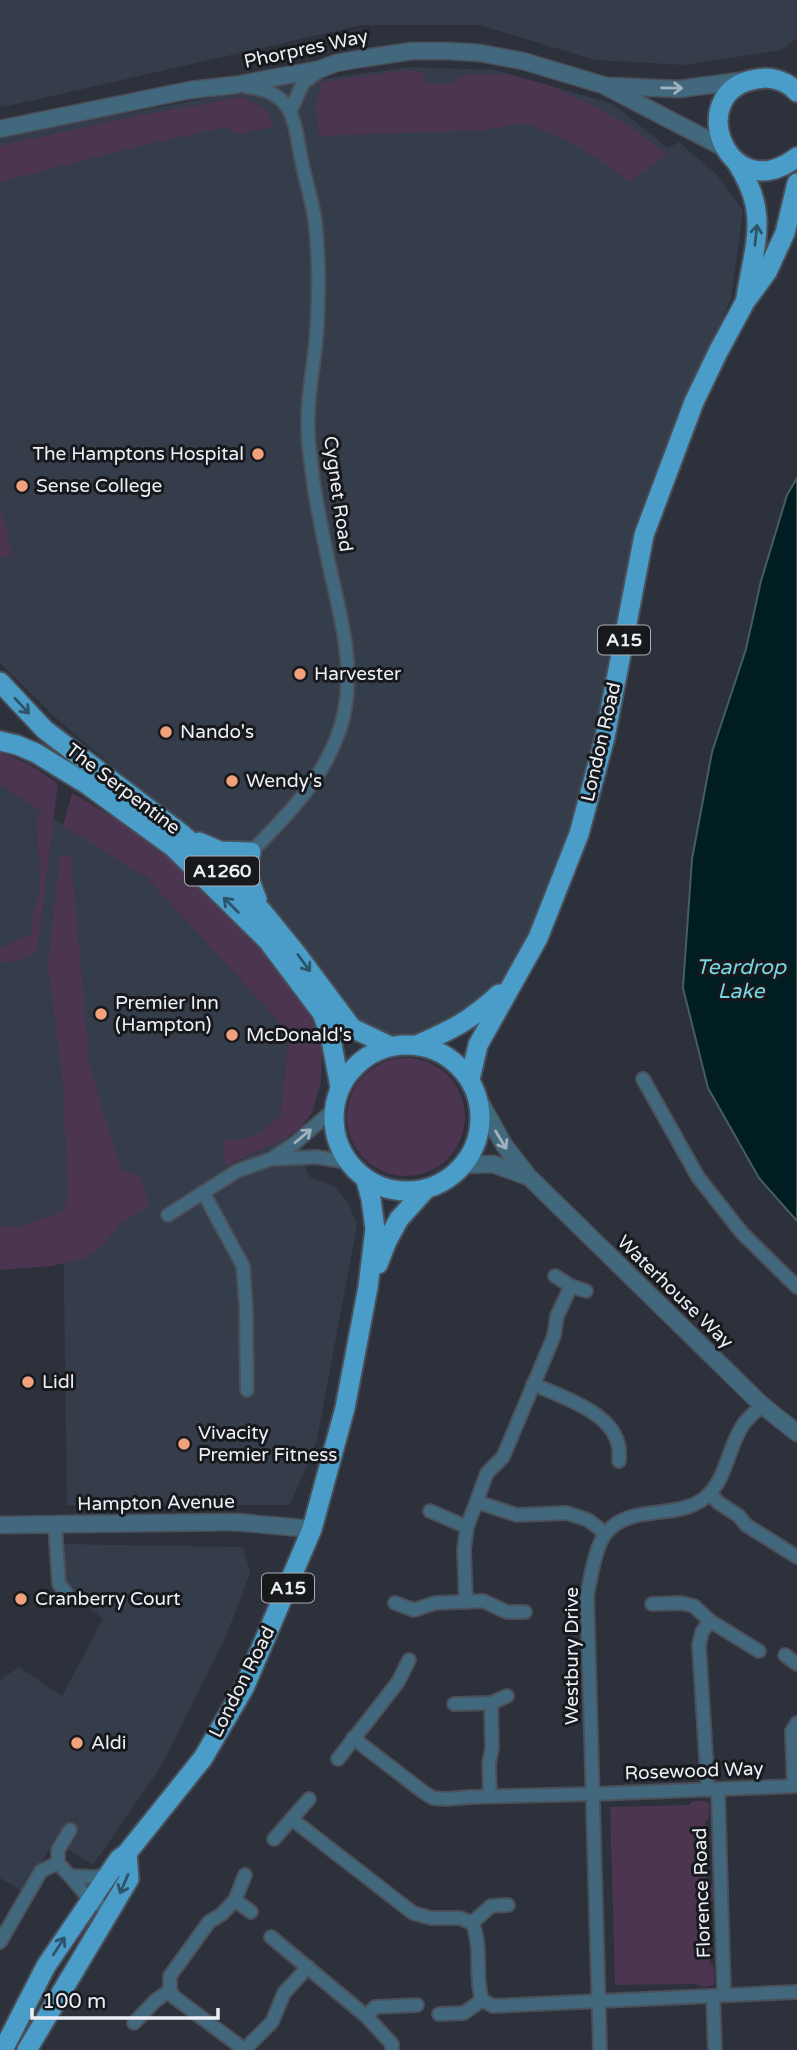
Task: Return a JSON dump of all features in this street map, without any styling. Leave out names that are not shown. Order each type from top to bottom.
[{"type":"main road","name":"A15","points":[[729,154],[719,135],[718,121],[721,107],[728,95],[738,86],[757,79],[797,72]]},
{"type":"main road","points":[[757,79],[779,80],[797,92]]},
{"type":"main road","points":[[729,154],[747,167],[760,171],[788,165],[797,157]]},
{"type":"main road","name":"London Road","points":[[729,154],[751,189],[758,221],[745,302]]},
{"type":"main road","name":"London Road","points":[[470,1079],[478,1045],[538,938],[579,834],[605,737],[645,535],[694,402],[745,302],[767,272],[785,233],[797,183]]},
{"type":"main road","name":"The Serpentine","points":[[0,682],[45,730],[182,834],[227,875],[262,911],[352,1028],[390,1046]]},
{"type":"main road","name":"The Serpentine","points":[[0,741],[36,753],[88,785],[173,847],[268,941],[322,1013],[330,1034],[340,1087]]},
{"type":"main road","points":[[182,834],[220,851],[251,852],[247,877],[262,911]]},
{"type":"main road","name":"London Road","points":[[417,1045],[457,1027],[477,1014],[513,981]]},
{"type":"main road","points":[[417,1045],[438,1051],[456,1062],[470,1079],[479,1100],[481,1123],[476,1145],[464,1165],[447,1180],[426,1189],[406,1192],[385,1188],[366,1180],[347,1162],[338,1146],[333,1110],[340,1087],[352,1068],[369,1054],[390,1046],[417,1045]]},
{"type":"main road","name":"London Road","points":[[2,2049],[46,1966],[109,1874],[203,1758],[244,1688],[312,1529],[345,1408],[368,1287],[375,1229],[366,1180]]},
{"type":"main road","name":"London Road","points":[[368,1287],[387,1241],[400,1219],[426,1189]]},
{"type":"main road","points":[[27,2050],[129,1879],[127,1853]]},
{"type":"street","name":"Phorpres Way","points":[[5,126],[412,51],[480,53],[523,61],[603,85],[729,154]]},
{"type":"street","points":[[190,90],[215,82],[310,64],[329,66]]},
{"type":"street","points":[[234,85],[260,88],[274,93],[290,110],[303,83],[329,66]]},
{"type":"street","name":"Phorpres Way","points":[[603,85],[679,89],[757,79]]},
{"type":"street","name":"Cygnet Road","points":[[251,852],[280,824],[320,775],[336,743],[345,711],[349,680],[345,635],[324,541],[311,463],[309,403],[317,327],[318,276],[315,220],[290,110]]},
{"type":"street","points":[[643,1087],[698,1177],[741,1233],[797,1287]]},
{"type":"street","name":"Waterhouse Way","points":[[479,1100],[504,1145],[528,1176],[762,1405],[797,1433]]},
{"type":"street","points":[[168,1215],[237,1171],[271,1159],[333,1110]]},
{"type":"street","points":[[271,1159],[316,1157],[347,1162]]},
{"type":"street","name":"Waterhouse Way","points":[[464,1165],[493,1164],[528,1176]]},
{"type":"street","points":[[203,1192],[243,1266],[247,1390]]},
{"type":"street","points":[[555,1276],[586,1292]]},
{"type":"street","points":[[466,1602],[464,1549],[467,1527],[487,1473],[503,1457],[554,1336],[557,1316],[571,1286]]},
{"type":"street","points":[[533,1384],[582,1400],[602,1418],[618,1442],[619,1461]]},
{"type":"street","points":[[477,1502],[517,1515],[567,1513],[588,1520],[606,1533],[616,1524],[634,1516],[685,1509],[710,1494],[743,1424],[762,1405]]},
{"type":"street","points":[[710,1494],[740,1516],[746,1525],[776,1550],[797,1557]]},
{"type":"street","points":[[430,1511],[467,1527]]},
{"type":"street","name":"Hampton Avenue","points":[[0,1525],[234,1522],[312,1529]]},
{"type":"street","points":[[55,1525],[59,1584],[67,1594]]},
{"type":"street","name":"Westbury Drive","points":[[600,2050],[587,1595],[596,1556],[606,1533]]},
{"type":"street","points":[[395,1603],[414,1610],[435,1603],[483,1601],[507,1612],[525,1612]]},
{"type":"street","points":[[652,1604],[681,1603],[694,1606],[710,1621],[760,1651]]},
{"type":"street","name":"Florence Road","points":[[710,1621],[702,1632],[699,1644],[713,1790],[719,1996],[715,2050]]},
{"type":"street","points":[[785,1655],[797,1664]]},
{"type":"street","points":[[338,1759],[398,1682],[409,1660]]},
{"type":"street","points":[[454,1704],[491,1703],[507,1696]]},
{"type":"street","points":[[490,1796],[491,1703]]},
{"type":"street","points":[[795,1786],[792,1731],[797,1723]]},
{"type":"street","name":"Rosewood Way","points":[[353,1738],[433,1798],[795,1786]]},
{"type":"street","points":[[274,1839],[309,1799]]},
{"type":"street","points":[[293,1820],[414,1913],[431,1918],[460,1918],[472,1923],[476,1932],[477,1986],[482,2000],[493,2006],[797,1992]]},
{"type":"street","points":[[70,1830],[58,1850],[58,1863],[92,1899],[109,1912]]},
{"type":"street","points":[[0,1942],[41,1871],[58,1863]]},
{"type":"street","points":[[70,1876],[96,1877],[109,1874]]},
{"type":"street","points":[[245,1875],[235,1900],[222,1914],[209,1922],[170,1976],[170,1990],[174,1997],[245,2050],[272,2022],[285,1993],[308,1967]]},
{"type":"street","points":[[235,1900],[251,1912]]},
{"type":"street","points":[[472,1923],[491,1906],[508,1905]]},
{"type":"street","points":[[271,1937],[366,2016],[392,2044],[393,2050]]},
{"type":"street","points":[[134,2023],[170,1990]]},
{"type":"street","points":[[439,2014],[464,2013],[482,2000]]},
{"type":"street","points":[[366,2016],[375,2007],[417,2005]]},
{"type":"shaded area","points":[[0,0],[797,0],[797,38],[782,50],[685,65],[595,60],[479,25],[362,25],[4,107],[0,105]]},
{"type":"shaded area","points":[[411,67],[495,70],[613,104],[668,148],[679,142],[717,175],[743,210],[731,298],[647,501],[583,791],[537,923],[501,981],[451,1024],[411,1035],[388,1035],[369,1029],[350,1014],[178,822],[55,717],[0,663],[0,136],[298,82]]},
{"type":"shaded area","points":[[407,70],[425,72],[426,84],[454,83],[463,75],[508,74],[552,86],[634,129],[668,155],[630,181],[571,142],[525,123],[483,130],[319,136],[316,105],[322,82]]},
{"type":"shaded area","points":[[244,97],[269,112],[274,127],[236,134],[225,127],[0,182],[0,147],[3,145],[151,113]]},
{"type":"shaded area","points":[[0,505],[13,555],[0,558]]},
{"type":"shaded area","points":[[0,752],[29,764],[58,784],[37,951],[19,960],[5,962],[0,962],[0,948],[32,934],[33,910],[38,903],[40,881],[37,825],[40,811],[0,785]]},
{"type":"shaded area","points":[[0,785],[146,877],[289,1033],[280,1116],[310,1177],[334,1186],[349,1204],[357,1225],[317,1440],[290,1505],[67,1505],[63,1212],[16,1227],[0,1227]]},
{"type":"shaded area","points":[[72,793],[127,825],[166,854],[235,919],[293,986],[316,1027],[322,1048],[321,1082],[312,1113],[301,1127],[286,1138],[225,1166],[223,1141],[255,1135],[280,1116],[289,1033],[146,877],[63,826]]},
{"type":"shaded area","points":[[60,856],[71,856],[90,1067],[121,1169],[141,1176],[149,1206],[121,1223],[105,1243],[88,1257],[52,1266],[0,1270],[0,1227],[16,1227],[62,1212],[68,1197],[63,1085],[48,965]]},
{"type":"shaded area","points":[[406,1058],[428,1063],[448,1075],[460,1095],[465,1117],[460,1139],[448,1159],[428,1171],[406,1176],[384,1171],[364,1159],[352,1139],[347,1117],[352,1095],[364,1075],[384,1063]]},
{"type":"shaded area","points":[[60,1544],[243,1547],[250,1573],[226,1636],[162,1765],[93,1865],[55,1841],[22,1891],[0,1878],[0,1680],[19,1667],[62,1696],[103,1619],[62,1583]]},
{"type":"shaded area","points":[[693,1801],[709,1803],[709,1818],[705,1822],[706,1880],[715,1888],[715,1897],[708,1904],[710,1963],[714,1968],[714,1984],[705,1987],[696,1984],[615,1985],[610,1807],[689,1805]]},
{"type":"water","name":"Teardrop Lake","points":[[797,478],[797,1221],[759,1178],[708,1088],[683,988],[692,859],[712,752],[746,649],[761,581],[787,495]]},
{"type":"place","name":"The Hamptons Hospital","points":[[258,454]]},
{"type":"place","name":"Sense College","points":[[22,486]]},
{"type":"place","name":"Harvester","points":[[300,674]]},
{"type":"place","name":"Nando's","points":[[166,732]]},
{"type":"place","name":"Wendy's","points":[[232,781]]},
{"type":"place","name":"Premier Inn (Hampton)","points":[[101,1014]]},
{"type":"place","name":"McDonald's","points":[[232,1035]]},
{"type":"place","name":"Lidl","points":[[28,1382]]},
{"type":"place","name":"Vivacity Premier Fitness","points":[[184,1444]]},
{"type":"place","name":"Cranberry Court","points":[[21,1599]]},
{"type":"place","name":"Aldi","points":[[77,1743]]}]
